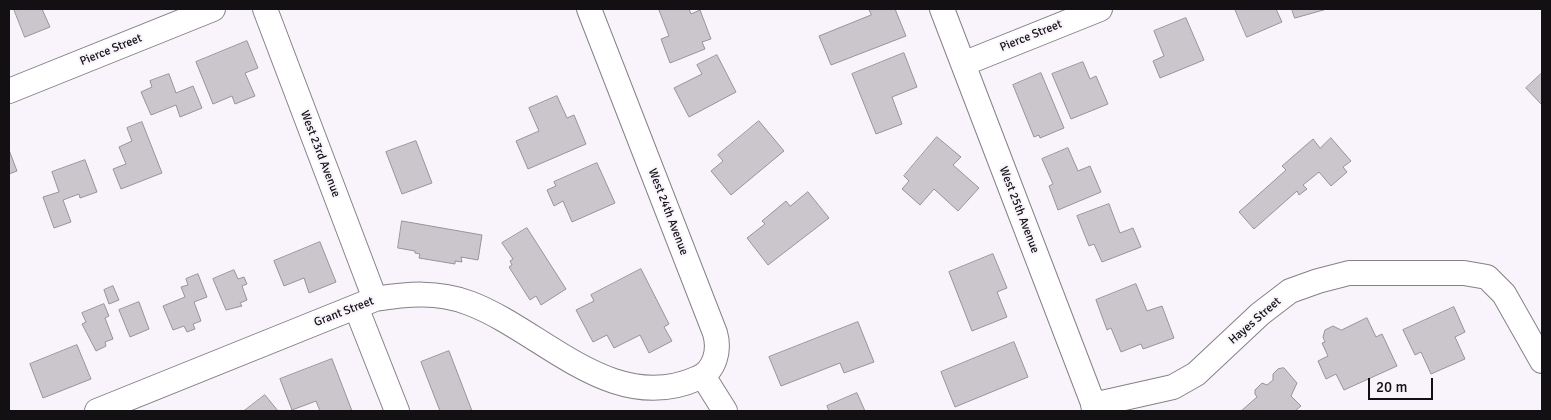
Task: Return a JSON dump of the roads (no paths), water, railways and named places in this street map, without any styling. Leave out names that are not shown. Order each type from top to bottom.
[{"type":"street","name":"Pierce Street","points":[[9,91],[213,9]]},
{"type":"street","name":"West 23rd Avenue","points":[[265,9],[366,303],[397,411]]},
{"type":"street","name":"West 24th Avenue","points":[[589,9],[715,333],[718,350],[715,359],[703,376]]},
{"type":"street","name":"West 25th Avenue","points":[[942,9],[1095,408]]},
{"type":"street","name":"Pierce Street","points":[[963,64],[1100,9]]},
{"type":"street","name":"Hayes Street","points":[[1095,408],[1173,387],[1196,374],[1260,314],[1290,291],[1318,280],[1349,273],[1464,273],[1487,277],[1504,294],[1542,361]]},
{"type":"street","name":"Grant Street","points":[[97,411],[366,303],[413,294],[433,294],[469,302],[490,312],[576,364],[618,382],[646,386],[670,386],[690,382],[703,376]]},
{"type":"street","points":[[703,376],[725,411]]}]
